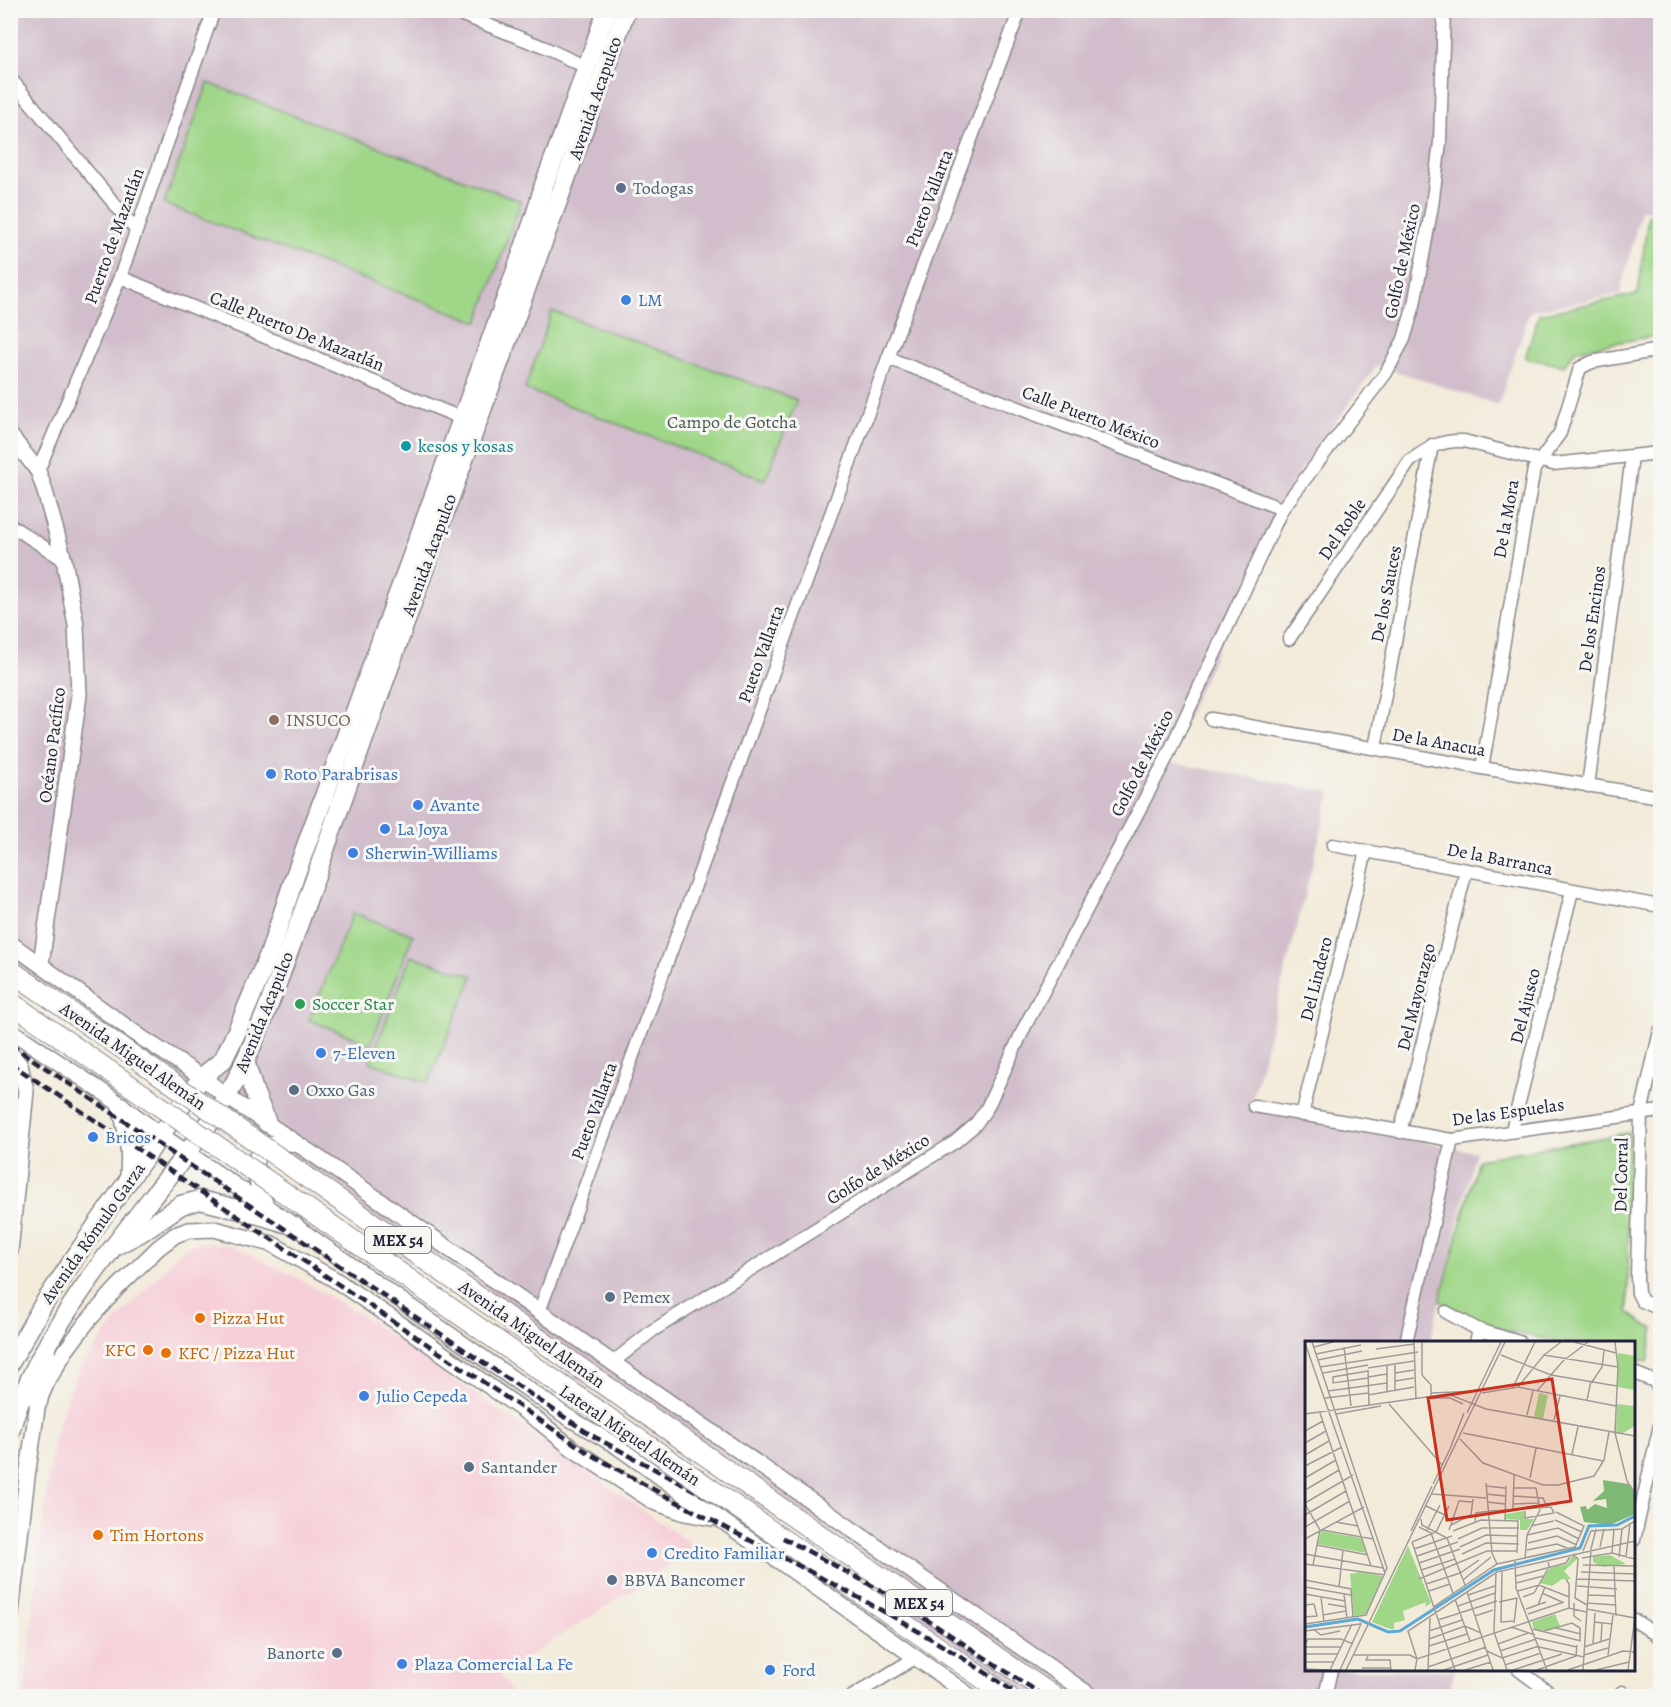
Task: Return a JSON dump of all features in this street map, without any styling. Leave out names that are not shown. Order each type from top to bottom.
[{"type":"highway","name":"Avenida Miguel Alemán","points":[[10,970],[1053,1696]]},
{"type":"highway","name":"Avenida Miguel Alemán","points":[[10,1002],[1008,1696]]},
{"type":"main road","name":"Avenida Acapulco","points":[[202,1077],[223,1060],[237,1033],[270,952],[295,876],[535,216],[607,10]]},
{"type":"main road","name":"Avenida Acapulco","points":[[187,1153],[226,1096],[245,1061],[288,957],[417,589],[563,191],[626,10]]},
{"type":"main road","points":[[245,1061],[267,1123]]},
{"type":"main road","name":"Avenida Rómulo Garza","points":[[10,1363],[44,1305],[96,1226],[202,1077]]},
{"type":"main road","points":[[121,1106],[130,1137],[132,1156],[129,1181]]},
{"type":"main road","name":"Avenida Rómulo Garza","points":[[10,1431],[17,1406],[30,1376],[55,1331],[113,1247],[187,1153]]},
{"type":"main road","points":[[113,1247],[140,1233],[181,1205],[200,1200],[295,1226]]},
{"type":"main road","points":[[38,1402],[55,1331]]},
{"type":"street","name":"Puerto de Mazatlán","points":[[38,471],[120,277],[214,10]]},
{"type":"street","points":[[450,10],[543,47],[586,67]]},
{"type":"street","name":"Pueto Vallarta","points":[[539,1312],[888,358],[1020,10]]},
{"type":"street","name":"Golfo de México","points":[[613,1362],[652,1331],[955,1142],[975,1125],[987,1108],[1025,1026],[1165,761],[1282,509],[1386,373],[1404,339],[1414,305],[1432,206],[1440,142],[1444,10]]},
{"type":"street","points":[[10,78],[136,230]]},
{"type":"street","name":"Calle Puerto De Mazatlán","points":[[120,277],[461,418]]},
{"type":"street","name":"De la Mora","points":[[1482,768],[1531,477],[1538,461],[1560,433],[1580,368],[1592,362],[1660,350]]},
{"type":"street","name":"Calle Puerto México","points":[[888,358],[1282,509]]},
{"type":"street","name":"Océano Pacífico","points":[[10,435],[38,471],[64,560],[76,624],[79,695],[41,964]]},
{"type":"street","points":[[1432,445],[1449,440],[1464,441],[1538,461],[1563,463],[1660,453]]},
{"type":"street","name":"Del Roble","points":[[1288,639],[1410,460],[1432,445]]},
{"type":"street","name":"De los Sauces","points":[[1375,748],[1432,445]]},
{"type":"street","name":"De los Encinos","points":[[1588,786],[1632,457]]},
{"type":"street","points":[[10,525],[64,560]]},
{"type":"street","name":"De la Anacua","points":[[1211,719],[1482,768],[1660,797]]},
{"type":"street","name":"De la Barranca","points":[[1333,845],[1660,906]]},
{"type":"street","name":"Del Lindero","points":[[1302,1115],[1366,851]]},
{"type":"street","name":"Del Mayorazgo","points":[[1400,1132],[1466,871]]},
{"type":"street","name":"Del Ajusco","points":[[1512,1130],[1572,891]]},
{"type":"street","points":[[10,943],[142,1038],[202,1077],[226,1096],[613,1362],[1091,1696]]},
{"type":"street","name":"Lateral Miguel Alemán","points":[[10,1030],[106,1094],[162,1136],[566,1416],[615,1445],[970,1696]]},
{"type":"street","name":"Del Corral","points":[[1660,1030],[1641,1113],[1638,1293],[1642,1301],[1660,1309]]},
{"type":"street","points":[[106,1094],[131,1079],[143,1062],[146,1053],[142,1038]]},
{"type":"street","points":[[10,1052],[20,1065],[26,1091],[10,1251]]},
{"type":"street","name":"De las Espuelas","points":[[1254,1106],[1452,1140],[1660,1111]]},
{"type":"street","points":[[1406,1341],[1452,1140]]},
{"type":"street","points":[[267,1207],[258,1188],[255,1173],[256,1161],[260,1152],[268,1144],[297,1144]]},
{"type":"street","points":[[10,1620],[38,1402],[58,1361],[87,1322],[117,1288],[158,1248],[175,1235],[189,1230],[214,1229],[272,1244],[334,1280],[409,1330],[540,1422],[573,1449],[654,1502],[685,1513],[718,1519]]},
{"type":"street","points":[[1446,1312],[1477,1336],[1512,1341]]},
{"type":"street","points":[[409,1330],[419,1314]]},
{"type":"street","points":[[1635,1373],[1654,1381],[1660,1390]]},
{"type":"street","points":[[1635,1536],[1660,1425]]},
{"type":"street","points":[[1635,1621],[1660,1637]]},
{"type":"street","points":[[853,1696],[915,1658]]},
{"type":"street","points":[[1325,1696],[1331,1671]]},
{"type":"street","points":[[1520,1671],[1554,1696]]},
{"type":"shaded area","points":[[11,11],[1660,11],[1660,212],[1641,210],[1620,294],[1530,311],[1498,405],[1377,365],[1291,484],[1167,762],[1331,792],[1250,1109],[1475,1152],[1430,1341],[1305,1341],[1305,1671],[1455,1671],[1448,1696],[1031,1696],[11,984]]},
{"type":"shaded area","points":[[201,1242],[228,1245],[243,1251],[298,1278],[364,1317],[697,1548],[500,1675],[514,1696],[24,1696],[50,1460],[56,1430],[70,1390],[79,1369],[113,1324],[179,1253],[190,1245]]},
{"type":"green space","points":[[208,83],[521,201],[478,322],[164,204]]},
{"type":"green space","points":[[1648,215],[1660,215],[1660,335],[1576,350],[1564,366],[1525,358],[1539,314],[1638,294]]},
{"type":"green space","name":"Campo de Gotcha","points":[[552,311],[797,400],[765,480],[525,389]]},
{"type":"green space","points":[[353,913],[413,935],[371,1044],[309,1020]]},
{"type":"green space","points":[[411,956],[473,976],[428,1083],[370,1062]]},
{"type":"green space","points":[[1629,1133],[1628,1311],[1644,1325],[1654,1328],[1648,1362],[1635,1359],[1635,1341],[1554,1341],[1477,1325],[1440,1301],[1478,1159]]},
{"type":"railway","points":[[10,1044],[591,1435],[884,1592],[1044,1696]]},
{"type":"railway","points":[[10,1063],[584,1450],[638,1481],[860,1598],[968,1661],[1020,1696]]},
{"type":"place","name":"Todogas","points":[[621,188]]},
{"type":"place","name":"LM","points":[[626,300]]},
{"type":"place","name":"kesos y kosas","points":[[406,446]]},
{"type":"place","name":"INSUCO","points":[[274,720]]},
{"type":"place","name":"Roto Parabrisas","points":[[271,774]]},
{"type":"place","name":"Avante","points":[[418,805]]},
{"type":"place","name":"La Joya","points":[[385,829]]},
{"type":"place","name":"Sherwin-Williams","points":[[353,853]]},
{"type":"place","name":"Soccer Star","points":[[300,1004]]},
{"type":"place","name":"7-Eleven","points":[[321,1053]]},
{"type":"place","name":"Oxxo Gas","points":[[294,1090]]},
{"type":"place","name":"Bricos","points":[[93,1137]]},
{"type":"place","name":"Pemex","points":[[610,1297]]},
{"type":"place","name":"Pizza Hut","points":[[200,1318]]},
{"type":"place","name":"KFC","points":[[148,1350]]},
{"type":"place","name":"KFC / Pizza Hut","points":[[166,1353]]},
{"type":"place","name":"Julio Cepeda","points":[[364,1396]]},
{"type":"place","name":"Santander","points":[[469,1467]]},
{"type":"place","name":"Tim Hortons","points":[[98,1535]]},
{"type":"place","name":"Credito Familiar","points":[[652,1553]]},
{"type":"place","name":"BBVA Bancomer","points":[[612,1580]]},
{"type":"place","name":"Banorte","points":[[337,1653]]},
{"type":"place","name":"Plaza Comercial La Fe","points":[[402,1664]]},
{"type":"place","name":"Ford","points":[[770,1670]]}]
